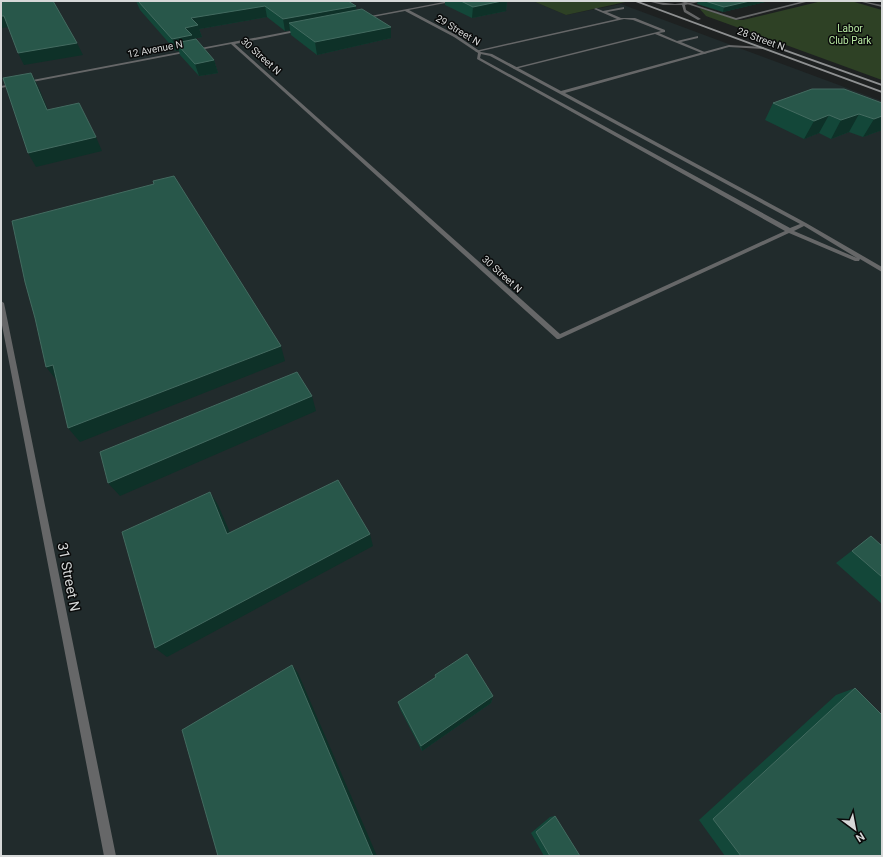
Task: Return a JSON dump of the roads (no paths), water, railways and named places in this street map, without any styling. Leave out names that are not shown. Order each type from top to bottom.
[{"type":"main road","name":"28 Street N","points":[[635,1],[881,90]]},
{"type":"main road","points":[[648,1],[706,21]]},
{"type":"main road","name":"28 Street N","points":[[780,48],[882,85]]},
{"type":"street","points":[[360,19],[454,1]]},
{"type":"street","points":[[648,1],[667,5],[683,5],[701,1]]},
{"type":"street","points":[[680,1],[736,19],[808,1]]},
{"type":"street","points":[[863,1],[882,6]]},
{"type":"street","points":[[683,5],[685,11],[699,19]]},
{"type":"street","points":[[603,12],[623,8]]},
{"type":"street","points":[[596,9],[621,19]]},
{"type":"street","name":"29 Street N","points":[[406,10],[455,36],[478,52]]},
{"type":"street","points":[[478,52],[621,19],[634,19],[664,31],[657,34],[516,68]]},
{"type":"street","name":"12 Avenue N","points":[[1,87],[308,28]]},
{"type":"street","points":[[657,34],[705,53]]},
{"type":"street","points":[[729,46],[732,42],[732,36]]},
{"type":"street","points":[[677,42],[697,37]]},
{"type":"street","name":"30 Street N","points":[[232,42],[559,337],[804,224]]},
{"type":"street","points":[[548,97],[729,46],[763,48]]},
{"type":"street","points":[[478,52],[491,55],[516,68],[804,224],[882,271]]},
{"type":"street","points":[[478,52],[478,58],[790,231],[882,271]]},
{"type":"street","name":"31 Street N","points":[[1,303],[110,856]]},
{"type":"park label","name":"Labor Club Park","points":[[850,34]]}]
